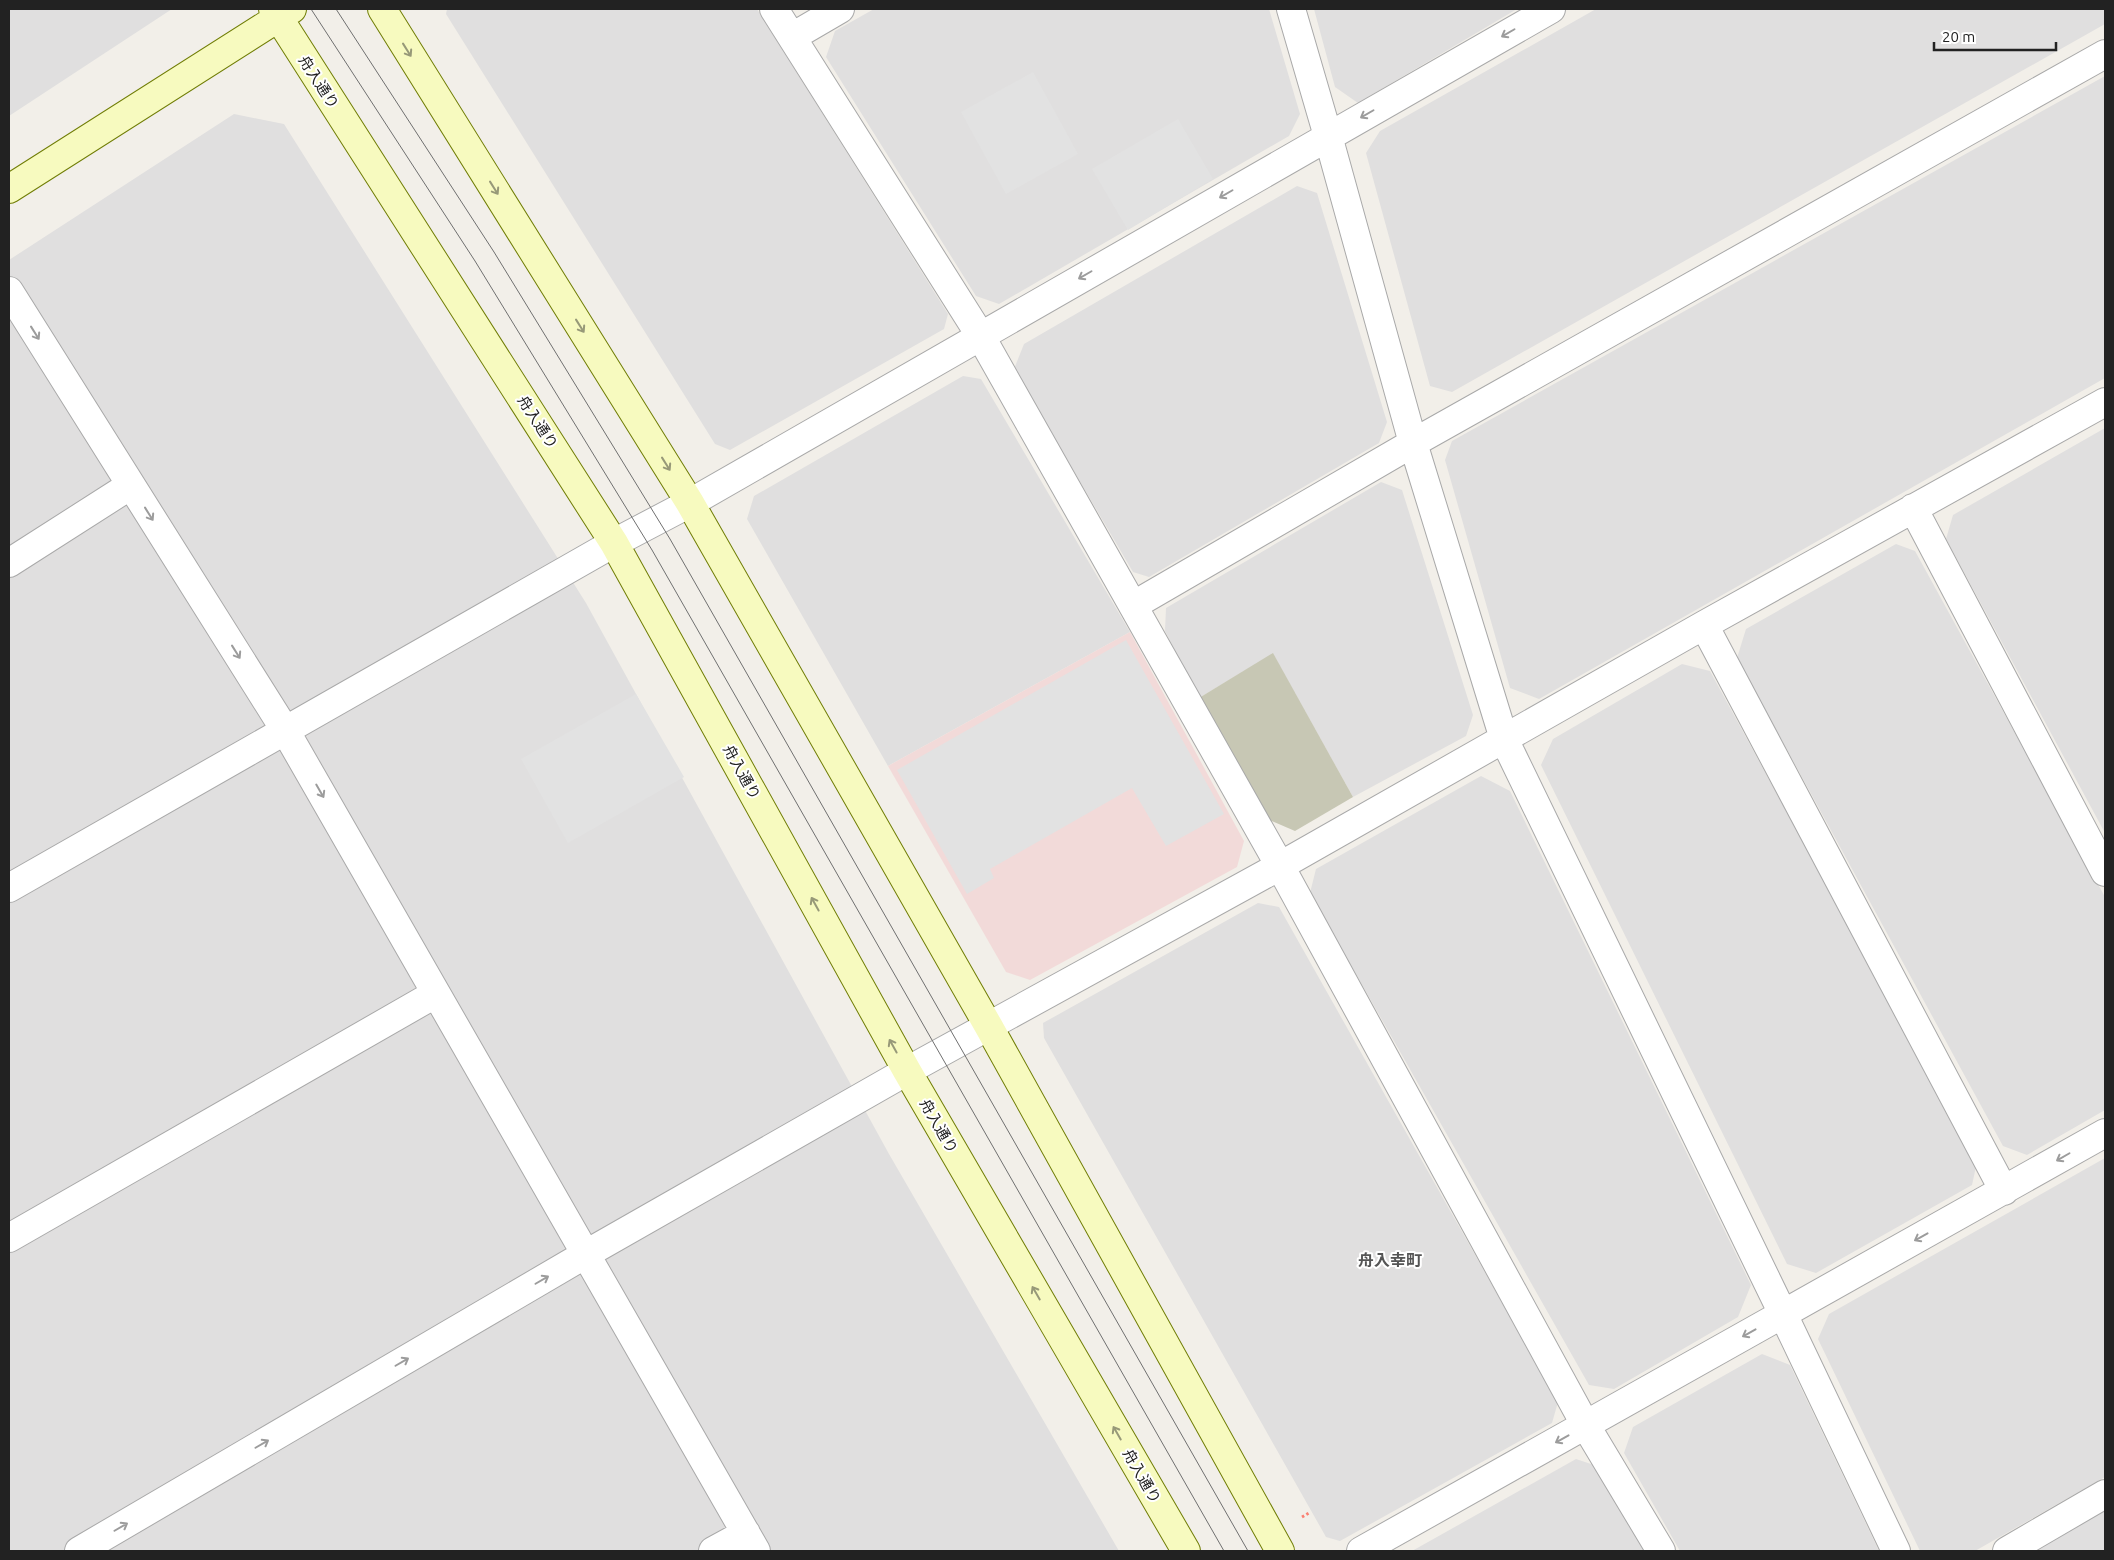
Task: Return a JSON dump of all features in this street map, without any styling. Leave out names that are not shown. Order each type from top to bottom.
[{"type":"street","points":[[382,9],[690,503],[989,1027],[1280,1551]]},
{"type":"street","points":[[774,9],[980,335],[1280,866],[1586,1426],[1661,1551]]},
{"type":"street","points":[[792,37],[840,9]]},
{"type":"street","points":[[1291,9],[1414,443],[1504,739],[1784,1314],[1896,1551]]},
{"type":"street","points":[[9,888],[614,543],[690,503],[1550,9]]},
{"type":"street","points":[[9,189],[281,12]]},
{"type":"street","name":"舟入通り","points":[[281,12],[614,543],[907,1071],[1186,1551]]},
{"type":"street","points":[[1134,605],[1414,443],[2105,54]]},
{"type":"street","points":[[9,291],[285,730],[751,1542],[713,1551]]},
{"type":"street","points":[[79,1551],[586,1254],[907,1071],[1280,866],[1704,625],[2105,402]]},
{"type":"street","points":[[9,563],[131,485]]},
{"type":"street","points":[[1913,508],[2105,872]]},
{"type":"street","points":[[1704,625],[2004,1190]]},
{"type":"street","points":[[9,1238],[436,994]]},
{"type":"street","points":[[1361,1551],[2105,1133]]},
{"type":"street","points":[[2007,1551],[2105,1494]]},
{"type":"shaded area","points":[[9,9],[172,9],[9,116]]},
{"type":"shaded area","points":[[447,9],[757,9],[948,314],[944,329],[730,450],[715,444],[446,14]]},
{"type":"shaded area","points":[[874,9],[1269,9],[1300,114],[1289,136],[999,304],[976,296],[826,57],[835,31]]},
{"type":"shaded area","points":[[1314,9],[1517,9],[1358,103],[1335,87]]},
{"type":"shaded area","points":[[1596,9],[2105,9],[2105,24],[1452,392],[1430,386],[1366,153],[1380,131]]},
{"type":"shaded area","points":[[1033,72],[1078,154],[1006,194],[961,112]]},
{"type":"shaded area","points":[[2105,76],[2105,378],[1539,699],[1510,688],[1445,460],[1452,441]]},
{"type":"shaded area","points":[[234,114],[284,124],[586,603],[889,1154],[1119,1551],[9,1551],[9,260]]},
{"type":"shaded area","points":[[1178,119],[1213,179],[1128,230],[1092,169]]},
{"type":"shaded area","points":[[1297,186],[1317,193],[1387,422],[1379,443],[1149,577],[1133,572],[1014,369],[1024,344]]},
{"type":"shaded area","points":[[963,376],[981,379],[1130,632],[888,766],[747,519],[754,496]]},
{"type":"shaded area","points":[[2105,428],[2105,833],[1946,539],[1953,515]]},
{"type":"shaded area","points":[[1381,482],[1402,490],[1473,715],[1466,736],[1353,797],[1273,654],[1199,698],[1165,631],[1166,608]]},
{"type":"shaded area","points":[[1896,544],[1915,551],[2105,897],[2105,1110],[2027,1155],[2003,1146],[1737,658],[1746,629]]},
{"type":"shaded area","points":[[1130,632],[1244,841],[1237,867],[1030,980],[1006,972],[888,766]]},
{"type":"shaded area","points":[[1126,640],[1224,814],[1166,846],[1132,788],[990,869],[994,878],[967,894],[897,770]]},
{"type":"shaded area","points":[[1273,653],[1353,797],[1295,831],[1267,819],[1199,698]]},
{"type":"shaded area","points":[[1682,664],[1710,671],[1977,1162],[1972,1185],[1816,1273],[1787,1264],[1541,765],[1553,739]]},
{"type":"shaded area","points":[[636,694],[684,777],[568,843],[521,759]]},
{"type":"shaded area","points":[[1481,776],[1510,791],[1751,1285],[1738,1317],[1614,1389],[1589,1385],[1310,893],[1316,869]]},
{"type":"shaded area","points":[[1258,903],[1279,907],[1558,1402],[1552,1423],[1340,1541],[1326,1537],[1044,1038],[1043,1023]]},
{"type":"shaded area","points":[[2105,1158],[2105,1477],[1975,1551],[1920,1551],[1818,1339],[1829,1314]]},
{"type":"shaded area","points":[[1762,1354],[1790,1365],[1879,1551],[1680,1551],[1624,1453],[1633,1427]]},
{"type":"shaded area","points":[[1576,1459],[1597,1466],[1646,1551],[1412,1551]]},
{"type":"shaded area","points":[[2105,1510],[2105,1551],[2031,1551]]},
{"type":"tram line","points":[[311,9],[475,261],[652,550],[1224,1551]]},
{"type":"tram line","points":[[336,9],[494,252],[670,539],[1248,1551]]},
{"type":"district","name":"舟入幸町","points":[[1390,1260]]}]
